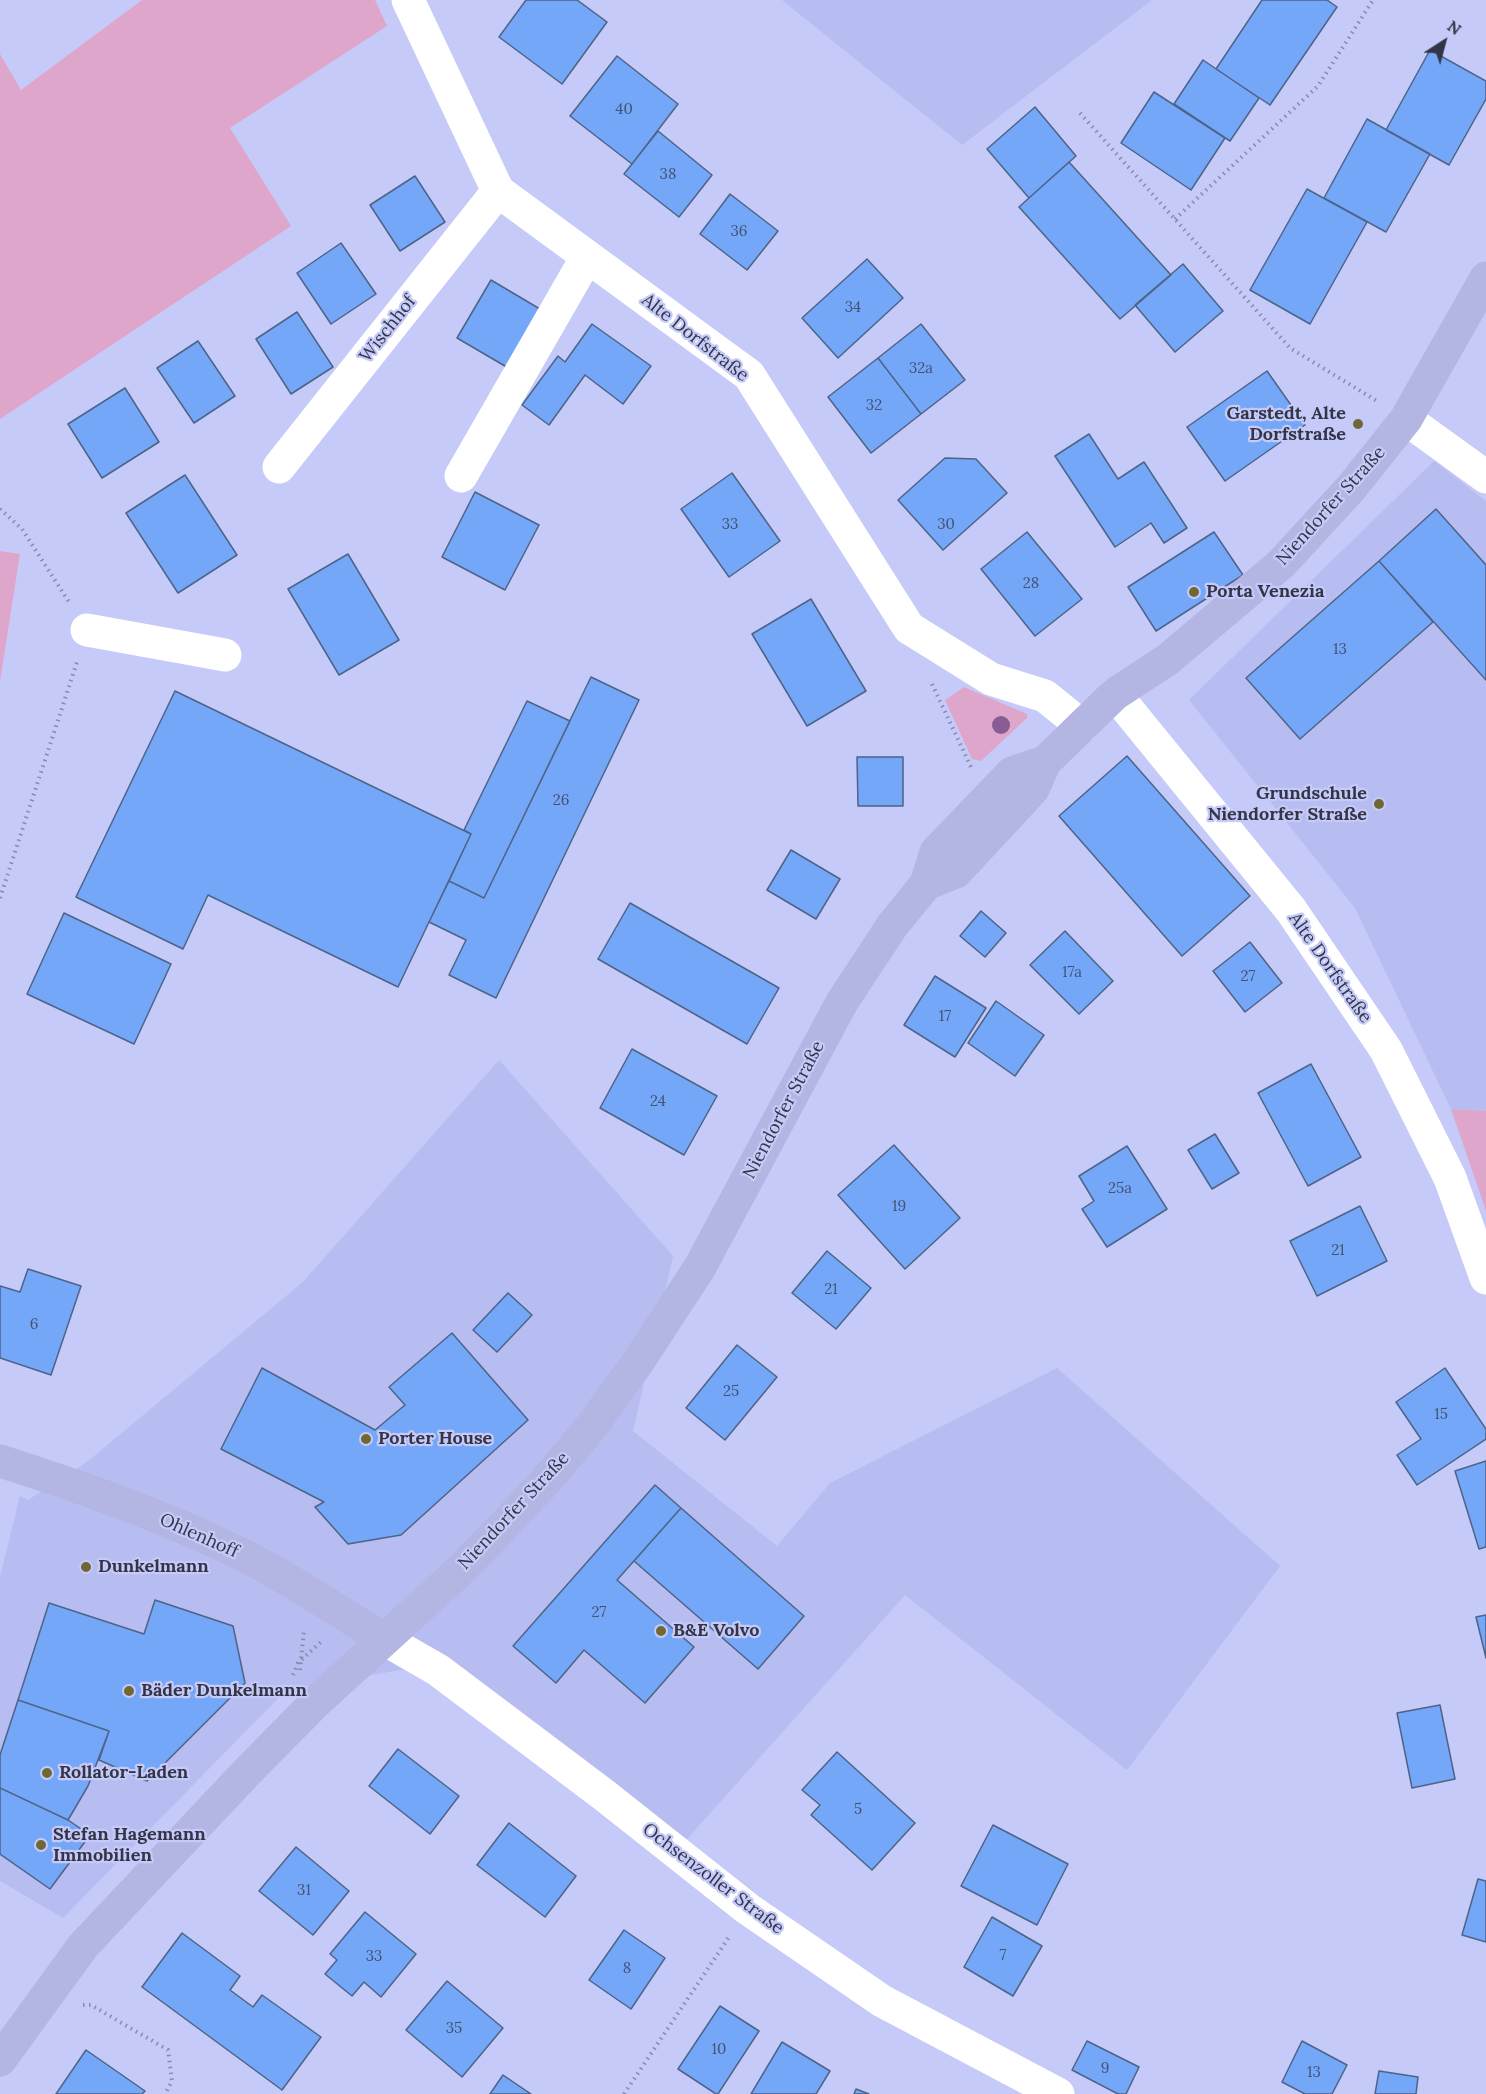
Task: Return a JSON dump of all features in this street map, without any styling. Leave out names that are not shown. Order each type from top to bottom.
[{"type":"main road","name":"Niendorfer Straße","points":[[926,884],[956,872],[1033,789],[1045,762],[1116,694],[1167,660],[1281,564],[1351,488],[1406,419],[1486,278]]},
{"type":"main road","name":"Niendorfer Straße","points":[[0,2060],[83,1947],[316,1702],[453,1577],[543,1484],[591,1427],[638,1362],[700,1267],[842,1002],[892,926],[926,884],[936,852],[1012,773],[1045,762]]},
{"type":"main road","name":"Ohlenhoff","points":[[0,1461],[99,1493],[237,1553],[384,1639]]},
{"type":"street","name":"Alte Dorfstraße","points":[[408,0],[498,191],[749,375],[909,628],[991,679],[1045,696],[1082,726]]},
{"type":"street","name":"Wischhof","points":[[279,467],[498,191]]},
{"type":"street","points":[[460,476],[587,257]]},
{"type":"street","points":[[1406,419],[1486,477]]},
{"type":"street","points":[[87,630],[225,655]]},
{"type":"street","name":"Alte Dorfstraße","points":[[1116,694],[1291,910],[1386,1050],[1450,1178],[1486,1278]]},
{"type":"street","name":"Ochsenzoller Straße","points":[[384,1639],[438,1670],[604,1795],[748,1909],[882,2001],[1058,2094]]},
{"type":"path","points":[[1174,219],[1318,86],[1373,0]]},
{"type":"path","points":[[1080,113],[1290,348],[1406,419]]},
{"type":"path","points":[[0,509],[22,529],[87,630],[0,898]]},
{"type":"path","points":[[931,683],[971,766],[981,804]]},
{"type":"path","points":[[624,2094],[748,1909]]},
{"type":"path","points":[[75,2006],[91,2005],[168,2050],[172,2081],[165,2094]]},
{"type":"shaded area","points":[[142,0],[375,0],[387,26],[230,128],[291,226],[0,419],[0,54],[21,90]]},
{"type":"shaded area","points":[[782,0],[1152,0],[962,145]]},
{"type":"shaded area","name":"Grundschule Niendorfer Straße","points":[[1434,461],[1486,501],[1486,1111],[1451,1109],[1355,908],[1189,700]]},
{"type":"shaded area","points":[[0,551],[20,554],[0,681]]},
{"type":"shaded area","points":[[964,687],[1027,714],[1027,718],[981,761],[972,759],[945,700]]},
{"type":"shaded area","points":[[499,1060],[673,1256],[633,1431],[777,1546],[830,1483],[1057,1368],[1280,1566],[1127,1770],[905,1595],[670,1858],[417,1667],[286,1690],[63,1918],[0,1881],[0,1577],[20,1496],[28,1500],[87,1462],[303,1282]]},
{"type":"shaded area","points":[[1451,1109],[1486,1111],[1486,1211]]},
{"type":"building","points":[[526,0],[577,0],[607,22],[562,84],[499,37]]},
{"type":"building","points":[[1262,0],[1327,0],[1337,7],[1270,105],[1216,69]]},
{"type":"building","points":[[1430,50],[1486,81],[1486,99],[1449,165],[1386,130]]},
{"type":"building","points":[[617,56],[678,104],[632,164],[570,116]]},
{"type":"building","points":[[1203,60],[1259,98],[1230,141],[1174,104]]},
{"type":"building","points":[[1154,92],[1225,138],[1191,190],[1121,143]]},
{"type":"building","points":[[1035,107],[1076,156],[1029,198],[987,149]]},
{"type":"building","points":[[1367,119],[1430,154],[1386,232],[1324,198]]},
{"type":"building","points":[[658,131],[712,175],[679,217],[624,174]]},
{"type":"building","points":[[1069,162],[1171,275],[1120,319],[1019,207]]},
{"type":"building","points":[[415,176],[445,222],[400,251],[370,205]]},
{"type":"building","points":[[1307,189],[1367,222],[1310,324],[1250,290]]},
{"type":"building","points":[[730,194],[778,231],[747,270],[700,234]]},
{"type":"building","points":[[341,243],[376,294],[331,324],[297,273]]},
{"type":"building","points":[[867,259],[903,298],[838,358],[802,318]]},
{"type":"building","points":[[1183,264],[1223,311],[1175,352],[1135,305]]},
{"type":"building","points":[[491,280],[545,312],[510,369],[457,338]]},
{"type":"building","points":[[297,312],[333,367],[291,394],[256,339]]},
{"type":"building","points":[[592,324],[651,366],[623,404],[585,375],[549,425],[522,405],[558,356],[565,362]]},
{"type":"building","points":[[921,324],[965,380],[921,414],[878,358]]},
{"type":"building","points":[[198,341],[235,396],[194,423],[157,368]]},
{"type":"building","points":[[878,358],[921,414],[871,453],[828,397]]},
{"type":"building","points":[[1267,371],[1305,425],[1225,481],[1187,427]]},
{"type":"building","points":[[125,388],[159,442],[102,478],[68,424]]},
{"type":"building","points":[[1089,434],[1118,479],[1144,462],[1187,528],[1164,543],[1151,523],[1115,547],[1055,456]]},
{"type":"building","points":[[945,458],[976,459],[1007,493],[943,550],[898,500]]},
{"type":"building","points":[[732,473],[780,541],[729,577],[681,509]]},
{"type":"building","points":[[185,475],[237,555],[178,593],[126,513]]},
{"type":"building","points":[[475,492],[539,525],[505,590],[442,557]]},
{"type":"building","points":[[1436,509],[1486,565],[1486,680],[1379,561]]},
{"type":"building","points":[[1027,532],[1082,599],[1035,636],[981,569]]},
{"type":"building","points":[[1214,532],[1243,575],[1156,631],[1128,587]]},
{"type":"building","points":[[348,554],[399,640],[339,675],[288,589]]},
{"type":"building","points":[[1379,561],[1433,622],[1300,739],[1246,678]]},
{"type":"building","points":[[811,599],[866,691],[807,726],[752,634]]},
{"type":"building","points":[[591,677],[639,700],[496,998],[449,975],[466,940],[429,922],[449,881],[484,898]]},
{"type":"building","points":[[175,691],[471,834],[398,987],[208,895],[183,949],[76,897]]},
{"type":"building","points":[[527,701],[570,721],[484,898],[449,881],[471,834],[464,830]]},
{"type":"building","points":[[1127,756],[1250,896],[1182,956],[1059,816]]},
{"type":"building","points":[[857,757],[903,757],[903,806],[858,806]]},
{"type":"building","points":[[791,850],[840,879],[816,919],[767,890]]},
{"type":"building","points":[[630,903],[779,988],[747,1044],[598,959]]},
{"type":"building","points":[[981,911],[1006,933],[985,957],[960,936]]},
{"type":"building","points":[[64,913],[171,964],[134,1044],[27,994]]},
{"type":"building","points":[[1065,931],[1113,981],[1079,1014],[1030,965]]},
{"type":"building","points":[[1250,942],[1282,983],[1245,1012],[1213,971]]},
{"type":"building","points":[[935,976],[986,1008],[955,1057],[904,1025]]},
{"type":"building","points":[[996,1001],[1044,1035],[1015,1076],[968,1043]]},
{"type":"building","points":[[632,1049],[717,1096],[684,1155],[600,1108]]},
{"type":"building","points":[[1311,1064],[1361,1157],[1308,1186],[1258,1093]]},
{"type":"building","points":[[1215,1134],[1239,1173],[1212,1189],[1188,1150]]},
{"type":"building","points":[[894,1145],[960,1218],[905,1269],[838,1195]]},
{"type":"building","points":[[1127,1146],[1167,1209],[1107,1247],[1082,1209],[1094,1201],[1079,1176]]},
{"type":"building","points":[[1360,1206],[1387,1261],[1317,1296],[1290,1241]]},
{"type":"building","points":[[827,1251],[871,1288],[836,1329],[792,1293]]},
{"type":"building","points":[[28,1269],[81,1286],[51,1375],[0,1358],[0,1286],[20,1292]]},
{"type":"building","points":[[508,1293],[532,1315],[497,1352],[473,1330]]},
{"type":"building","name":"Porter House","points":[[452,1333],[528,1420],[401,1535],[348,1544],[315,1507],[324,1502],[221,1449],[262,1368],[375,1430],[405,1405],[389,1387]]},
{"type":"building","points":[[737,1345],[777,1377],[725,1440],[686,1408]]},
{"type":"building","points":[[1445,1368],[1486,1429],[1486,1439],[1417,1485],[1397,1455],[1421,1439],[1396,1402]]},
{"type":"building","points":[[1486,1461],[1486,1547],[1479,1549],[1455,1471]]},
{"type":"building","name":"B&E Volvo","points":[[655,1485],[681,1508],[617,1580],[694,1647],[645,1703],[584,1650],[556,1683],[513,1646]]},
{"type":"building","points":[[681,1508],[804,1616],[758,1669],[634,1561]]},
{"type":"building","name":"Bäder Dunkelmann","points":[[155,1600],[233,1626],[245,1683],[147,1781],[99,1760],[109,1731],[18,1700],[49,1603],[144,1634]]},
{"type":"building","points":[[1486,1615],[1486,1658],[1476,1617]]},
{"type":"building","name":"Rollator-Laden","points":[[18,1700],[109,1731],[88,1786],[68,1820],[0,1788],[0,1755]]},
{"type":"building","points":[[1440,1705],[1455,1779],[1412,1788],[1397,1713]]},
{"type":"building","points":[[398,1749],[459,1796],[430,1834],[369,1786]]},
{"type":"building","points":[[837,1752],[915,1823],[872,1870],[811,1815],[820,1805],[802,1790]]},
{"type":"building","name":"Stefan Hagemann Immobilien","points":[[0,1788],[68,1820],[90,1835],[50,1889],[0,1854]]},
{"type":"building","points":[[509,1823],[576,1876],[545,1917],[477,1865]]},
{"type":"building","points":[[993,1825],[1068,1864],[1037,1925],[961,1886]]},
{"type":"building","points":[[296,1847],[349,1891],[313,1935],[259,1891]]},
{"type":"building","points":[[1478,1879],[1486,1881],[1486,1942],[1462,1935]]},
{"type":"building","points":[[365,1912],[416,1954],[381,1997],[364,1982],[352,1996],[325,1974],[337,1960],[330,1954]]},
{"type":"building","points":[[992,1917],[1042,1946],[1013,1996],[964,1967]]},
{"type":"building","points":[[624,1930],[665,1958],[631,2009],[589,1980]]},
{"type":"building","points":[[182,1933],[240,1976],[230,1990],[253,2007],[262,1995],[321,2037],[282,2090],[142,1987]]},
{"type":"building","points":[[447,1981],[503,2028],[462,2077],[406,2030]]},
{"type":"building","points":[[720,2006],[759,2031],[716,2094],[678,2069]]},
{"type":"building","points":[[1087,2041],[1139,2067],[1126,2094],[1118,2094],[1072,2070]]},
{"type":"building","points":[[1302,2041],[1347,2065],[1332,2094],[1305,2094],[1282,2082]]},
{"type":"building","points":[[782,2042],[830,2071],[816,2094],[751,2094]]},
{"type":"building","points":[[86,2050],[145,2091],[142,2094],[56,2094]]},
{"type":"building","points":[[1379,2071],[1418,2077],[1416,2094],[1375,2094]]},
{"type":"building","points":[[503,2075],[531,2094],[490,2094]]},
{"type":"building","points":[[856,2089],[869,2094],[854,2094]]},
{"type":"place","name":"Garstedt, Alte Dorfstraße","points":[[1358,424]]},
{"type":"place","name":"Porta Venezia","points":[[1194,592]]},
{"type":"place","name":"Grundschule Niendorfer Straße","points":[[1379,804]]},
{"type":"place","name":"Porter House","points":[[366,1439]]},
{"type":"place","name":"Dunkelmann","points":[[86,1567]]},
{"type":"place","name":"B&E Volvo","points":[[661,1631]]},
{"type":"place","name":"Bäder Dunkelmann","points":[[129,1691]]},
{"type":"place","name":"Rollator-Laden","points":[[47,1773]]},
{"type":"place","name":"Stefan Hagemann Immobilien","points":[[41,1845]]}]
